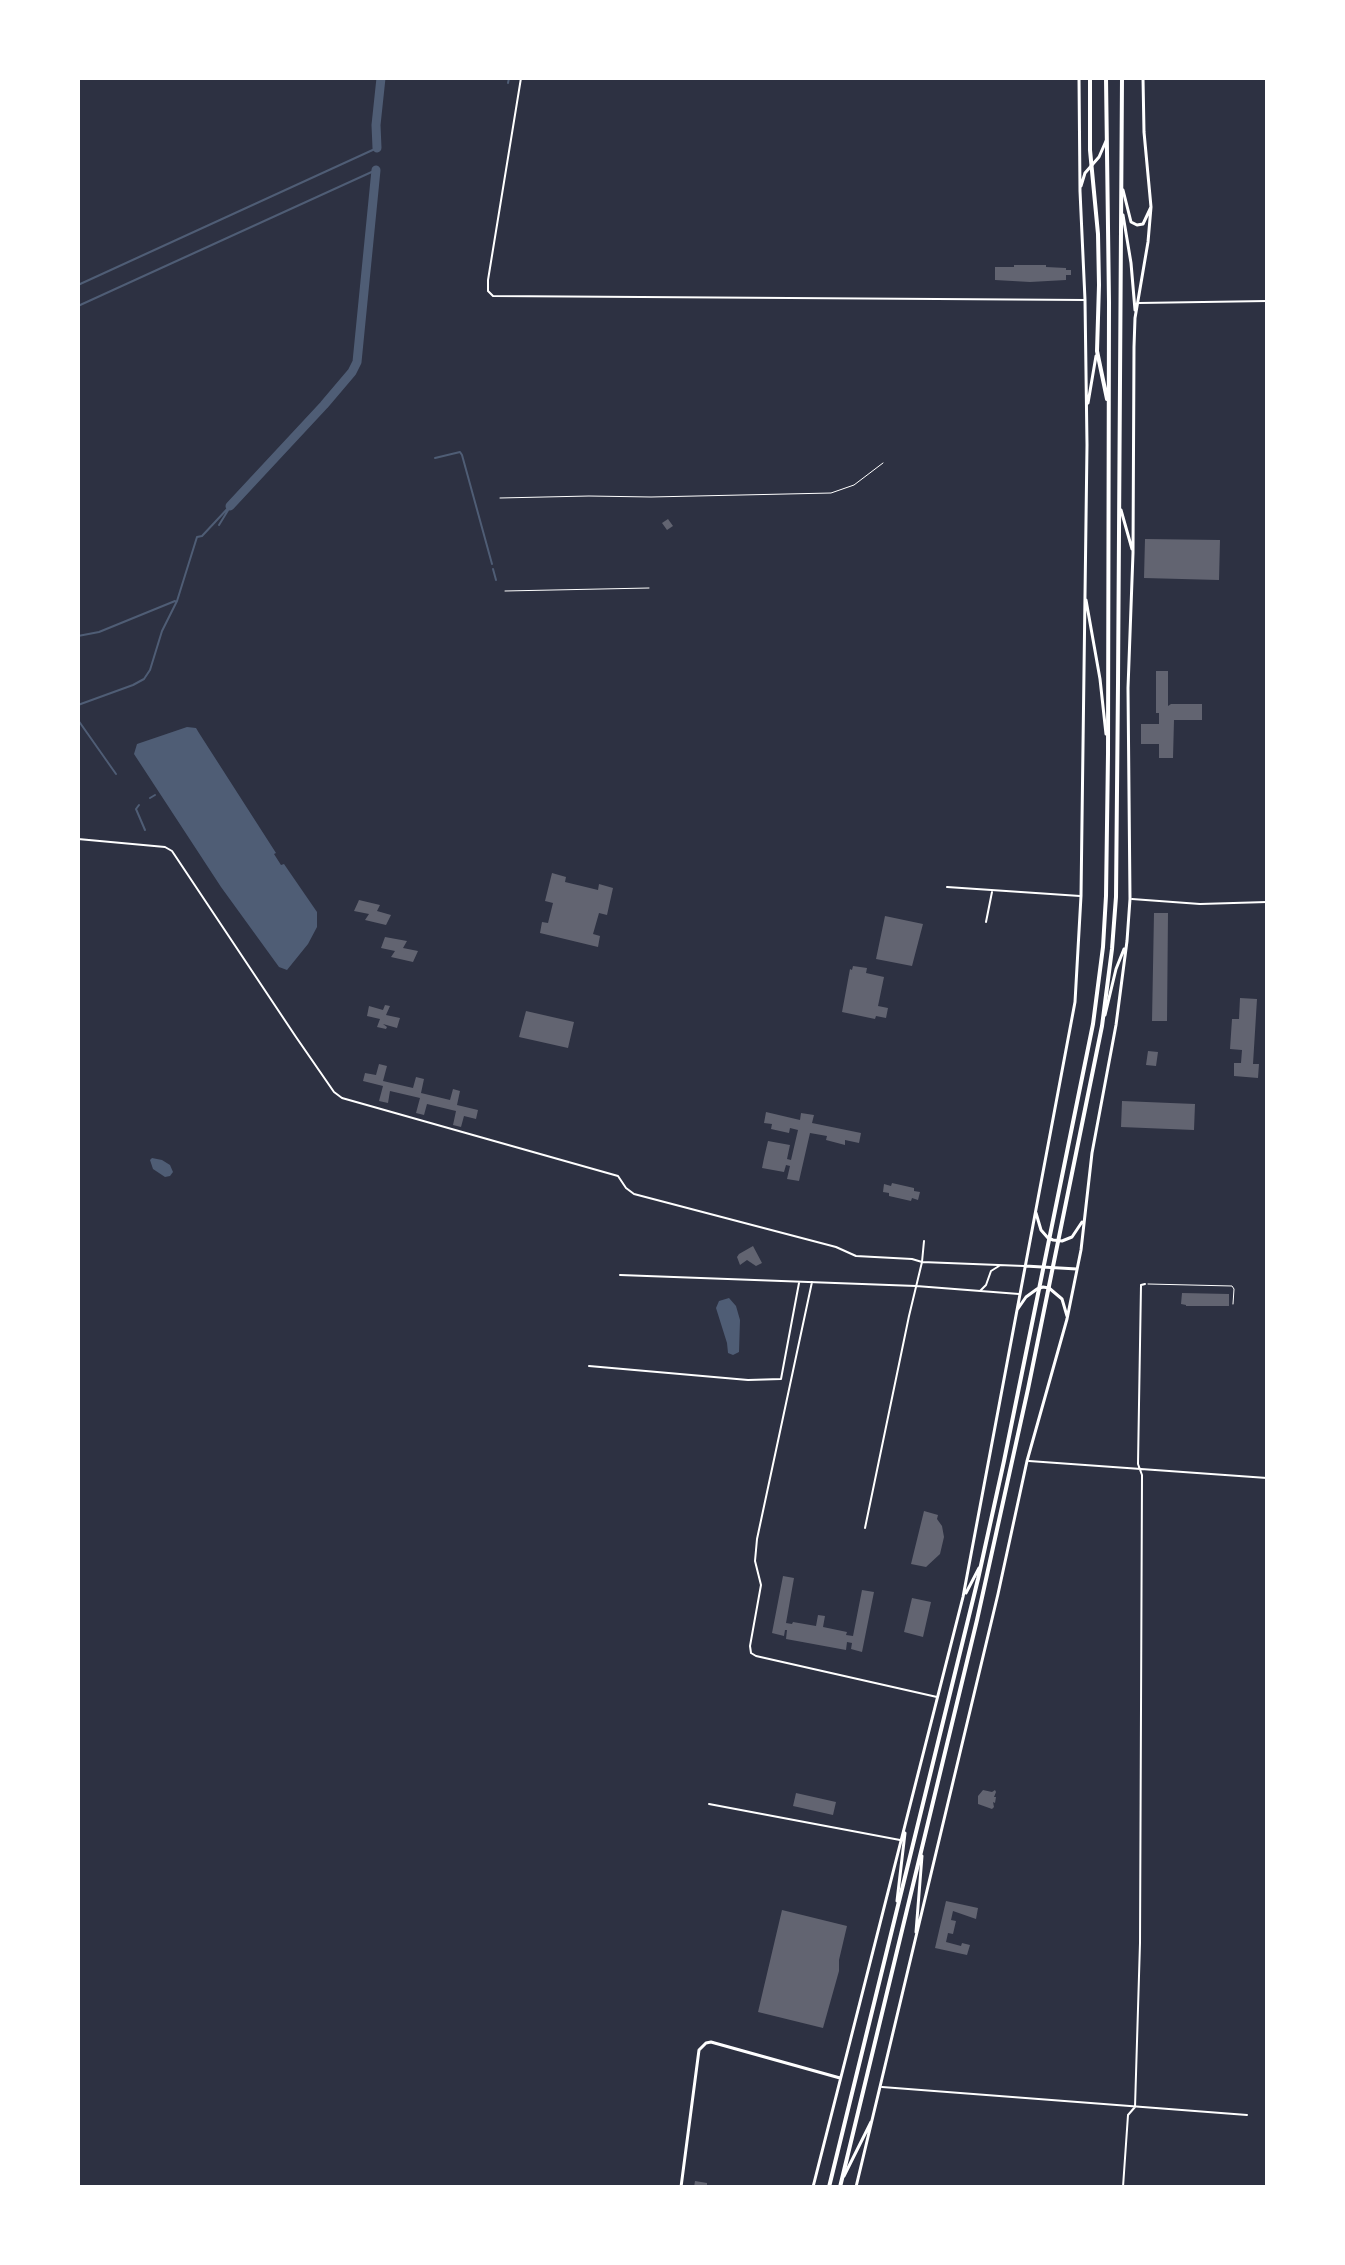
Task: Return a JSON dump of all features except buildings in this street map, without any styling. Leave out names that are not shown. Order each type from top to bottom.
[{"type":"main road","points":[[1090,78],[1090,150],[1098,234],[1097,351],[1109,410]]},
{"type":"main road","points":[[829,2187],[981,1565],[1093,1024],[1106,896],[1108,754],[1106,78]]},
{"type":"main road","points":[[840,2187],[977,1620],[1102,1026],[1116,897],[1122,78]]},
{"type":"street","points":[[521,78],[488,280],[488,291],[493,296],[1085,300]]},
{"type":"street","points":[[813,2187],[963,1597],[1075,1002],[1081,896],[1087,411],[1079,78]]},
{"type":"street","points":[[1135,318],[1151,207],[1143,78]]},
{"type":"street","points":[[1080,191],[1085,173],[1099,157],[1107,137]]},
{"type":"street","points":[[1122,187],[1131,222],[1143,224],[1151,207]]},
{"type":"street","points":[[856,2187],[1027,1461],[1067,1319],[1083,1236],[1092,1153],[1116,1025],[1130,899],[1128,688],[1133,553],[1135,318],[1131,263],[1121,203]]},
{"type":"street","points":[[1138,303],[1267,301]]},
{"type":"street","points":[[1087,411],[1097,351]]},
{"type":"street","points":[[1119,504],[1133,553]]},
{"type":"street","points":[[1084,592],[1100,679],[1108,754]]},
{"type":"street","points":[[78,839],[165,847],[172,851],[296,1037],[340,1097],[618,1176],[634,1194],[836,1247],[856,1256],[1077,1269]]},
{"type":"street","points":[[947,887],[1081,896]]},
{"type":"street","points":[[986,922],[993,890]]},
{"type":"street","points":[[1130,899],[1200,904],[1267,902]]},
{"type":"street","points":[[1102,1026],[1116,969],[1127,941]]},
{"type":"street","points":[[1036,1209],[1041,1230],[1053,1240],[1072,1237],[1078,1232],[1083,1219]]},
{"type":"street","points":[[865,1528],[924,1241]]},
{"type":"street","points":[[979,1292],[986,1285],[991,1271],[1001,1265]]},
{"type":"street","points":[[620,1275],[916,1286],[1020,1294]]},
{"type":"street","points":[[589,1366],[748,1380],[781,1379],[799,1282]]},
{"type":"street","points":[[812,1282],[757,1539],[755,1561],[761,1585],[751,1653],[937,1697]]},
{"type":"street","points":[[1123,2187],[1128,2115],[1135,2107],[1140,1943],[1142,1475],[1138,1464],[1141,1285],[1145,1284]]},
{"type":"street","points":[[1016,1313],[1026,1297],[1043,1287],[1062,1299],[1067,1319]]},
{"type":"street","points":[[1027,1461],[1267,1478]]},
{"type":"street","points":[[963,1597],[981,1565]]},
{"type":"street","points":[[709,1804],[901,1841]]},
{"type":"street","points":[[897,1909],[905,1825]]},
{"type":"street","points":[[916,1940],[923,1843]]},
{"type":"street","points":[[681,2187],[699,2050],[706,2043],[840,2078]]},
{"type":"street","points":[[881,2087],[1247,2115]]},
{"type":"street","points":[[840,2187],[873,2118]]},
{"type":"lane","points":[[500,498],[831,493],[854,485],[883,463]]},
{"type":"lane","points":[[505,591],[649,588]]},
{"type":"lane","points":[[1145,1284],[1232,1286],[1233,1304]]},
{"type":"water","points":[[187,727],[196,728],[281,865],[284,864],[317,912],[317,927],[287,970],[279,967],[221,887],[134,754],[137,744]]},
{"type":"water","points":[[152,1158],[170,1165],[173,1172],[170,1176],[165,1177],[153,1169]]},
{"type":"water","points":[[729,1298],[736,1306],[740,1320],[739,1352],[733,1355],[728,1353],[716,1308],[719,1301]]},
{"type":"waterway","points":[[377,148],[381,78]]},
{"type":"waterway","points":[[508,83],[509,78]]},
{"type":"waterway","points":[[78,285],[377,148]]},
{"type":"waterway","points":[[78,306],[376,170]]},
{"type":"waterway","points":[[230,506],[324,405],[357,362],[376,170]]},
{"type":"waterway","points":[[435,458],[460,452],[462,455],[492,564]]},
{"type":"waterway","points":[[78,705],[144,679],[177,601],[197,537],[202,536],[230,506]]},
{"type":"waterway","points":[[219,525],[230,507]]},
{"type":"waterway","points":[[493,569],[496,580]]},
{"type":"waterway","points":[[78,636],[99,632],[175,601]]},
{"type":"waterway","points":[[78,720],[116,774]]},
{"type":"waterway","points":[[150,798],[155,795]]},
{"type":"waterway","points":[[139,805],[136,809],[145,830]]}]
